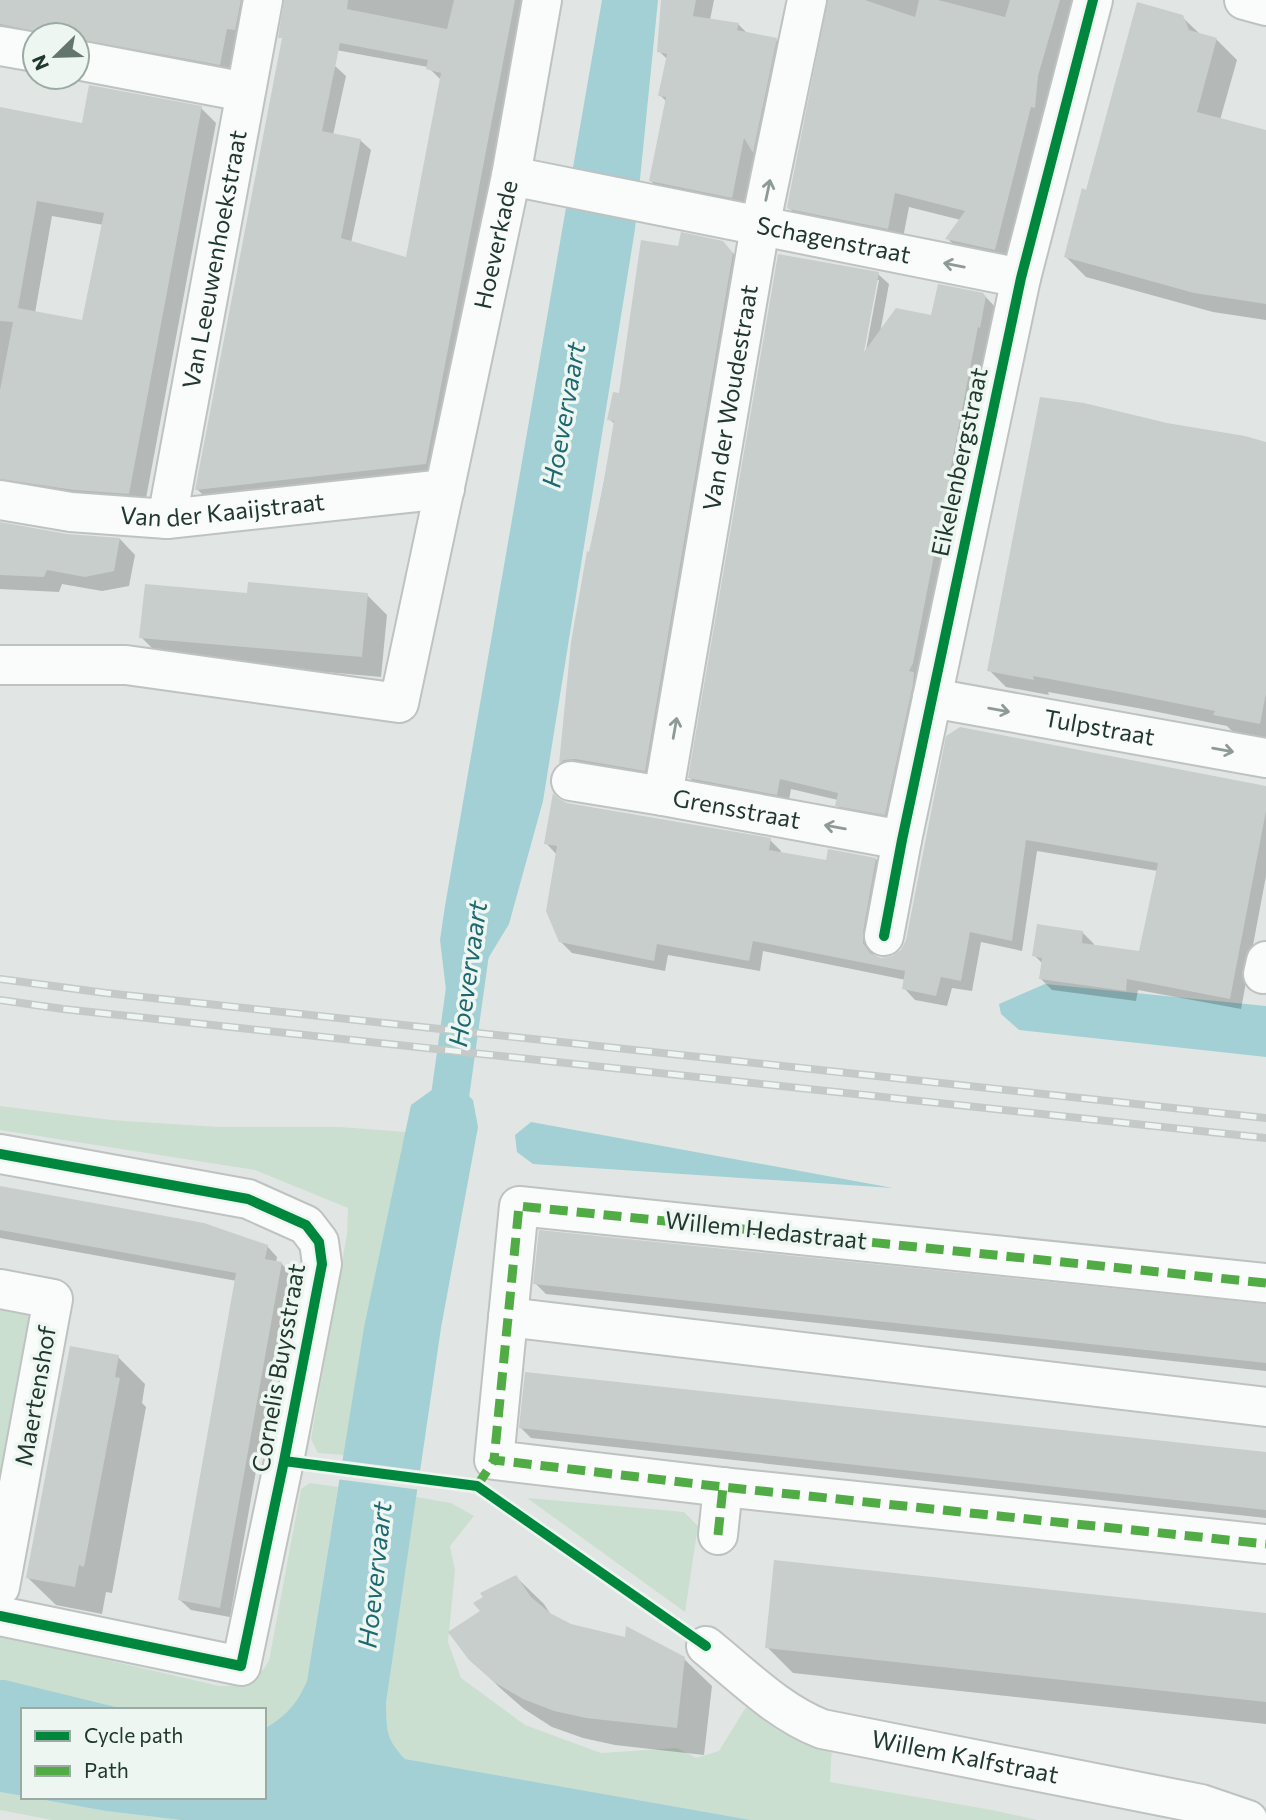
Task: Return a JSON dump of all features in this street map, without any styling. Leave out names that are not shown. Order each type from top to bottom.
[{"type":"street","name":"Van Leeuwenhoekstraat","points":[[167,519],[263,0]]},
{"type":"street","name":"Hoeverkade","points":[[0,665],[126,665],[398,703],[511,176],[542,0]]},
{"type":"street","name":"Van der Woudestraat","points":[[663,796],[760,228],[807,0]]},
{"type":"street","name":"Eikelenbergstraat","points":[[884,936],[1021,278],[1093,0]]},
{"type":"street","points":[[1244,0],[1266,6]]},
{"type":"street","points":[[0,46],[21,50]]},
{"type":"street","points":[[91,63],[245,92]]},
{"type":"street","name":"Schagenstraat","points":[[511,176],[760,228],[1021,278]]},
{"type":"street","name":"Van der Kaaijstraat","points":[[0,500],[71,512],[167,519],[445,489]]},
{"type":"street","name":"Tulpstraat","points":[[932,698],[1266,758]]},
{"type":"street","name":"Grensstraat","points":[[571,781],[902,840]]},
{"type":"street","name":"Cornelis Buysstraat","points":[[0,1154],[248,1199],[306,1225],[319,1242],[322,1264],[241,1666],[0,1616]]},
{"type":"street","name":"Willem Hedastraat","points":[[1266,1283],[519,1206],[508,1317],[485,1473],[723,1487],[1266,1544]]},
{"type":"street","name":"Maertenshof","points":[[0,1289],[53,1299],[0,1587]]},
{"type":"street","points":[[508,1317],[1266,1407]]},
{"type":"street","points":[[718,1535],[723,1487]]},
{"type":"street","name":"Willem Kalfstraat","points":[[705,1646],[788,1712],[822,1729],[1200,1804],[1248,1820]]},
{"type":"green space","points":[[0,1106],[111,1120],[218,1127],[340,1127],[406,1132],[364,1327],[344,1455],[318,1453],[311,1439],[347,1234],[348,1208],[255,1170],[0,1130]]},
{"type":"green space","points":[[0,1305],[37,1312],[0,1502]]},
{"type":"green space","points":[[310,1483],[338,1487],[307,1681],[290,1709],[266,1728],[266,1708],[119,1708],[0,1680],[0,1635],[219,1686],[243,1685],[253,1680],[269,1661],[301,1489]]},
{"type":"green space","points":[[416,1497],[451,1503],[474,1516],[450,1546],[455,1570],[448,1642],[461,1678],[525,1725],[601,1753],[677,1748],[696,1758],[719,1751],[746,1707],[786,1732],[832,1744],[830,1782],[1037,1820],[751,1820],[405,1759],[390,1740],[386,1703]]},
{"type":"green space","points":[[527,1498],[684,1512],[698,1526],[685,1612]]},
{"type":"green space","points":[[0,1792],[21,1796],[21,1799],[39,1799],[181,1820],[52,1820],[0,1810]]},
{"type":"water","points":[[602,0],[658,0],[635,229],[543,801],[509,924],[489,957],[473,993],[446,990],[440,940],[445,906]]},
{"type":"water","points":[[1045,984],[1266,1006],[1266,1057],[1019,1030],[1001,1014],[999,1004]]},
{"type":"water","points":[[436,1087],[463,1090],[473,1100],[478,1127],[441,1328],[386,1703],[390,1739],[405,1759],[751,1820],[181,1820],[39,1799],[266,1799],[266,1728],[290,1709],[307,1681],[364,1327],[411,1105]]},
{"type":"water","points":[[531,1122],[893,1188],[533,1164],[517,1152],[515,1135]]},
{"type":"water","points":[[0,1680],[120,1708],[21,1708],[21,1796],[0,1792]]},
{"type":"pier","points":[[339,1460],[424,1471],[421,1490],[336,1479]]},
{"type":"building","points":[[0,0],[241,0],[235,30],[227,29],[220,65],[91,42],[91,21],[21,21],[21,28],[0,24]]},
{"type":"building","points":[[284,0],[348,0],[347,9],[447,29],[454,0],[515,0],[426,464],[195,490],[282,38],[278,38]],"holes":[[[340,43],[428,60],[426,69],[441,73],[406,257],[341,238],[361,139],[322,131]]]},
{"type":"building","points":[[661,0],[696,0],[693,16],[739,23],[737,30],[777,38],[753,153],[744,138],[732,198],[649,181],[666,97],[658,96],[667,54],[657,52]]},
{"type":"building","points":[[828,0],[865,0],[915,17],[919,0],[938,0],[1005,17],[1010,0],[1060,0],[1038,76],[1035,108],[1031,107],[995,250],[945,239],[965,211],[895,193],[888,229],[788,209]]},
{"type":"building","points":[[1137,2],[1183,15],[1189,30],[1217,38],[1197,112],[1266,130],[1266,304],[1194,293],[1064,257],[1082,188],[1086,190]]},
{"type":"building","points":[[91,85],[202,106],[129,494],[74,490],[0,479],[0,390],[13,322],[0,321],[0,107],[82,123]],"holes":[[[37,201],[104,213],[82,320],[18,308]]]},
{"type":"building","points":[[681,232],[723,241],[733,253],[645,771],[575,759],[564,760],[559,764],[571,642],[587,551],[589,552],[603,486],[614,421],[607,420],[613,392],[619,393],[641,240],[678,246]]},
{"type":"building","points":[[778,254],[879,272],[864,352],[896,308],[931,315],[938,284],[984,293],[986,296],[947,487],[949,488],[943,520],[913,663],[909,671],[914,672],[913,684],[885,815],[835,806],[838,793],[780,779],[777,795],[688,778]]},
{"type":"building","points":[[1040,397],[1084,403],[1167,423],[1266,442],[1266,693],[1260,724],[1213,715],[1215,711],[1125,693],[1033,676],[1034,680],[987,671]]},
{"type":"building","points":[[0,522],[67,534],[120,538],[114,571],[85,577],[47,570],[44,577],[0,575]]},
{"type":"building","points":[[248,582],[368,593],[362,657],[139,638],[145,584],[247,593]]},
{"type":"building","points":[[960,727],[1266,786],[1266,811],[1230,999],[1127,979],[1126,991],[1039,979],[1042,958],[1032,956],[1037,924],[1083,931],[1082,943],[1139,951],[1158,863],[1026,840],[1012,941],[970,932],[961,981],[941,977],[936,996],[902,989],[905,971],[753,941],[749,961],[657,944],[654,961],[559,942],[546,911],[557,846],[544,844],[553,793],[567,803],[771,838],[769,850],[826,860],[828,849],[876,858],[863,943],[870,953],[881,958],[892,956],[901,950],[906,940],[946,736]]},
{"type":"building","points":[[0,1186],[204,1223],[268,1245],[265,1259],[282,1262],[220,1608],[178,1600],[236,1273],[0,1230]]},
{"type":"building","points":[[539,1230],[1266,1304],[1266,1363],[533,1284]]},
{"type":"building","points":[[70,1346],[119,1355],[115,1377],[120,1378],[84,1567],[79,1565],[75,1587],[26,1578]]},
{"type":"building","points":[[525,1372],[1266,1452],[1266,1510],[519,1428]]},
{"type":"building","points":[[774,1560],[1266,1613],[1266,1702],[765,1648]]},
{"type":"building","points":[[516,1575],[531,1597],[550,1613],[571,1624],[625,1637],[626,1626],[685,1657],[677,1728],[586,1718],[554,1711],[523,1699],[494,1682],[469,1660],[448,1632],[480,1611],[473,1603],[483,1597],[480,1593]]},
{"type":"waterway","name":"Hoevervaart","points":[[444,1139],[472,939]]},
{"type":"railway","points":[[0,979],[106,993],[1266,1118]]},
{"type":"railway","points":[[0,1000],[63,1009],[1266,1138]]},
{"type":"marked path","points":[[1266,1283],[519,1206],[494,1460],[1266,1544]]},
{"type":"marked path","points":[[477,1486],[494,1460]]},
{"type":"marked path","points":[[718,1535],[723,1487]]},
{"type":"cycle path","points":[[884,936],[1021,278],[1093,0]]},
{"type":"cycle path","points":[[0,1154],[248,1199],[306,1225],[319,1242],[322,1264],[241,1666],[0,1616]]},
{"type":"cycle path","points":[[284,1461],[477,1486],[706,1646]]}]
